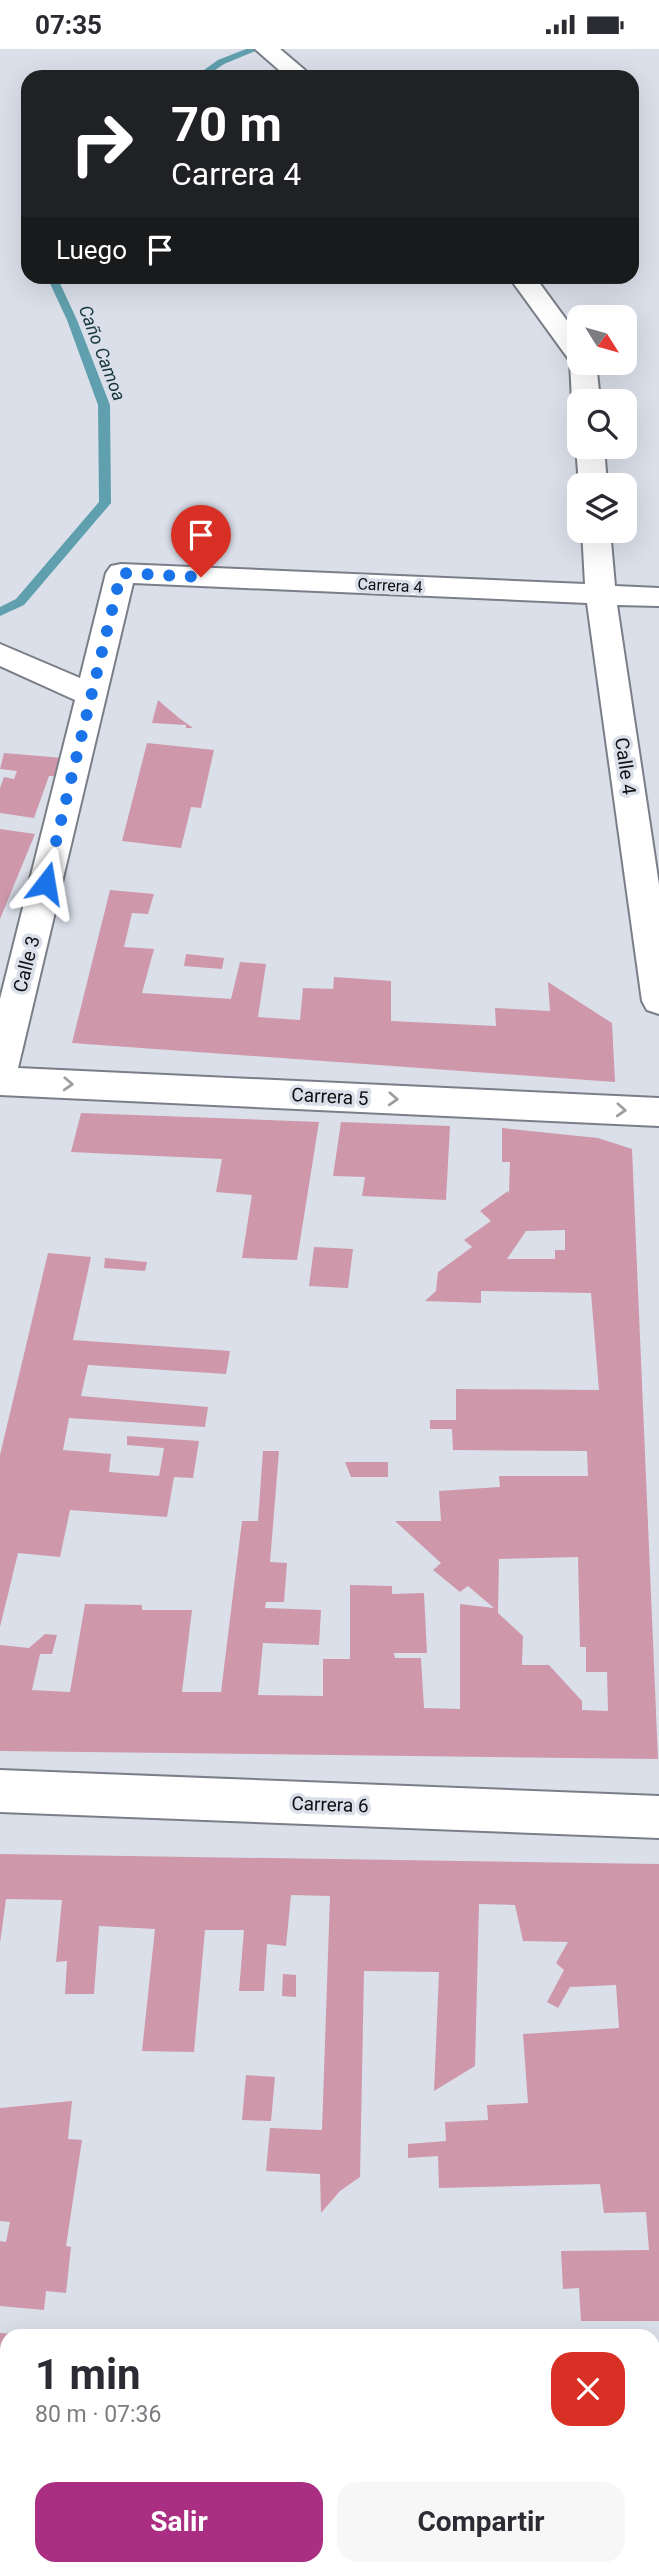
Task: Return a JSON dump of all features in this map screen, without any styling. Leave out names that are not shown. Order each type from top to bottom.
[{"type":"street","points":[[266,49],[292,70]]},
{"type":"street","points":[[527,284],[567,339]]},
{"type":"street","name":"Calle 4","points":[[597,543],[601,595],[659,1001]]},
{"type":"street","name":"Carrera 4","points":[[121,573],[659,597]]},
{"type":"street","name":"Calle 3","points":[[0,1070],[121,573]]},
{"type":"street","points":[[2,655],[91,695]]},
{"type":"street","name":"Carrera 5","points":[[0,1081],[659,1112]]},
{"type":"street","name":"Carrera 6","points":[[0,1791],[659,1817]]},
{"type":"building","points":[[158,700],[193,728],[186,728],[186,725],[152,723]]},
{"type":"building","points":[[147,743],[214,750],[201,808],[191,807],[181,848],[122,841]]},
{"type":"building","points":[[4,753],[63,758],[58,776],[49,776],[34,818],[0,813],[0,788],[4,777],[14,779],[17,771],[0,769]]},
{"type":"building","points":[[0,829],[35,834],[0,919]]},
{"type":"building","points":[[110,890],[154,894],[148,914],[132,913],[124,947],[154,949],[142,993],[231,999],[240,962],[266,964],[258,1017],[300,1020],[303,988],[333,989],[334,977],[391,981],[391,1021],[496,1026],[495,1008],[550,1011],[548,982],[612,1023],[615,1082],[72,1043]]},
{"type":"building","points":[[186,954],[224,958],[222,969],[184,966]]},
{"type":"building","points":[[81,1113],[319,1122],[297,1260],[242,1258],[252,1195],[216,1192],[222,1159],[71,1152]]},
{"type":"building","points":[[341,1122],[450,1126],[446,1200],[362,1196],[365,1177],[333,1176]]},
{"type":"building","points":[[502,1128],[598,1138],[632,1149],[658,1759],[0,1751],[0,1645],[29,1648],[45,1634],[57,1635],[52,1654],[40,1654],[32,1690],[70,1692],[85,1604],[142,1605],[142,1610],[192,1610],[182,1692],[221,1692],[242,1521],[258,1521],[263,1451],[279,1451],[270,1562],[287,1563],[284,1602],[266,1602],[265,1608],[321,1610],[319,1645],[263,1643],[258,1695],[323,1696],[323,1659],[350,1659],[350,1585],[392,1586],[392,1594],[424,1593],[427,1653],[394,1653],[395,1658],[421,1658],[424,1708],[460,1709],[460,1604],[494,1608],[468,1586],[460,1592],[433,1570],[441,1563],[395,1521],[441,1521],[439,1491],[500,1487],[499,1476],[588,1476],[587,1451],[453,1450],[452,1429],[430,1429],[430,1420],[456,1420],[456,1389],[599,1390],[591,1293],[481,1291],[481,1303],[425,1301],[436,1291],[438,1272],[472,1247],[464,1240],[491,1221],[480,1211],[508,1191],[509,1194],[510,1162],[502,1162]],"holes":[[[565,1230],[565,1250],[555,1250],[555,1259],[507,1259],[526,1231]],[[578,1557],[580,1647],[586,1647],[586,1672],[607,1672],[608,1711],[582,1710],[582,1701],[549,1665],[522,1665],[523,1636],[498,1613],[499,1559]]]},
{"type":"building","points":[[314,1247],[353,1249],[348,1288],[309,1286]]},
{"type":"building","points":[[48,1253],[91,1257],[73,1340],[230,1351],[226,1374],[88,1365],[81,1396],[208,1407],[205,1427],[69,1418],[63,1450],[111,1454],[109,1472],[159,1476],[164,1448],[127,1445],[127,1436],[199,1441],[193,1478],[174,1477],[167,1517],[70,1510],[60,1557],[18,1553],[0,1627],[0,1455]]},
{"type":"building","points":[[105,1258],[147,1262],[145,1271],[104,1268]]},
{"type":"building","points":[[345,1462],[388,1462],[388,1477],[351,1477]]},
{"type":"building","points":[[0,1854],[659,1864],[659,2321],[581,2321],[579,2288],[563,2289],[561,2251],[649,2250],[646,2212],[604,2213],[600,2184],[439,2188],[438,2156],[408,2158],[408,2144],[446,2141],[445,2122],[488,2120],[487,2105],[528,2103],[523,2034],[619,2028],[616,1985],[570,1987],[558,2008],[547,2002],[564,1970],[556,1963],[568,1942],[523,1941],[515,1905],[479,1904],[475,2066],[434,2091],[439,1972],[364,1971],[360,2177],[340,2191],[321,2213],[320,2174],[266,2171],[270,2128],[322,2130],[330,1896],[291,1895],[286,1946],[267,1944],[264,1991],[239,1991],[244,1930],[205,1930],[194,2052],[142,2051],[155,1929],[99,1926],[94,1994],[65,1994],[67,1961],[56,1962],[62,1900],[6,1899],[0,1943]]},
{"type":"building","points":[[283,1974],[296,1975],[296,1997],[282,1996]]},
{"type":"building","points":[[246,2075],[275,2077],[271,2121],[242,2120]]},
{"type":"building","points":[[72,2101],[68,2139],[82,2140],[66,2246],[71,2247],[66,2293],[46,2291],[44,2310],[0,2306],[0,2241],[6,2242],[10,2222],[0,2221],[0,2108]]},
{"type":"waterway","name":"Caño Camoa","points":[[209,70],[221,62],[255,49]]},
{"type":"waterway","name":"Caño Camoa","points":[[0,612],[20,602],[105,503],[104,405],[55,284]]},
{"type":"route","points":[[46,883],[121,573],[201,577]]}]
